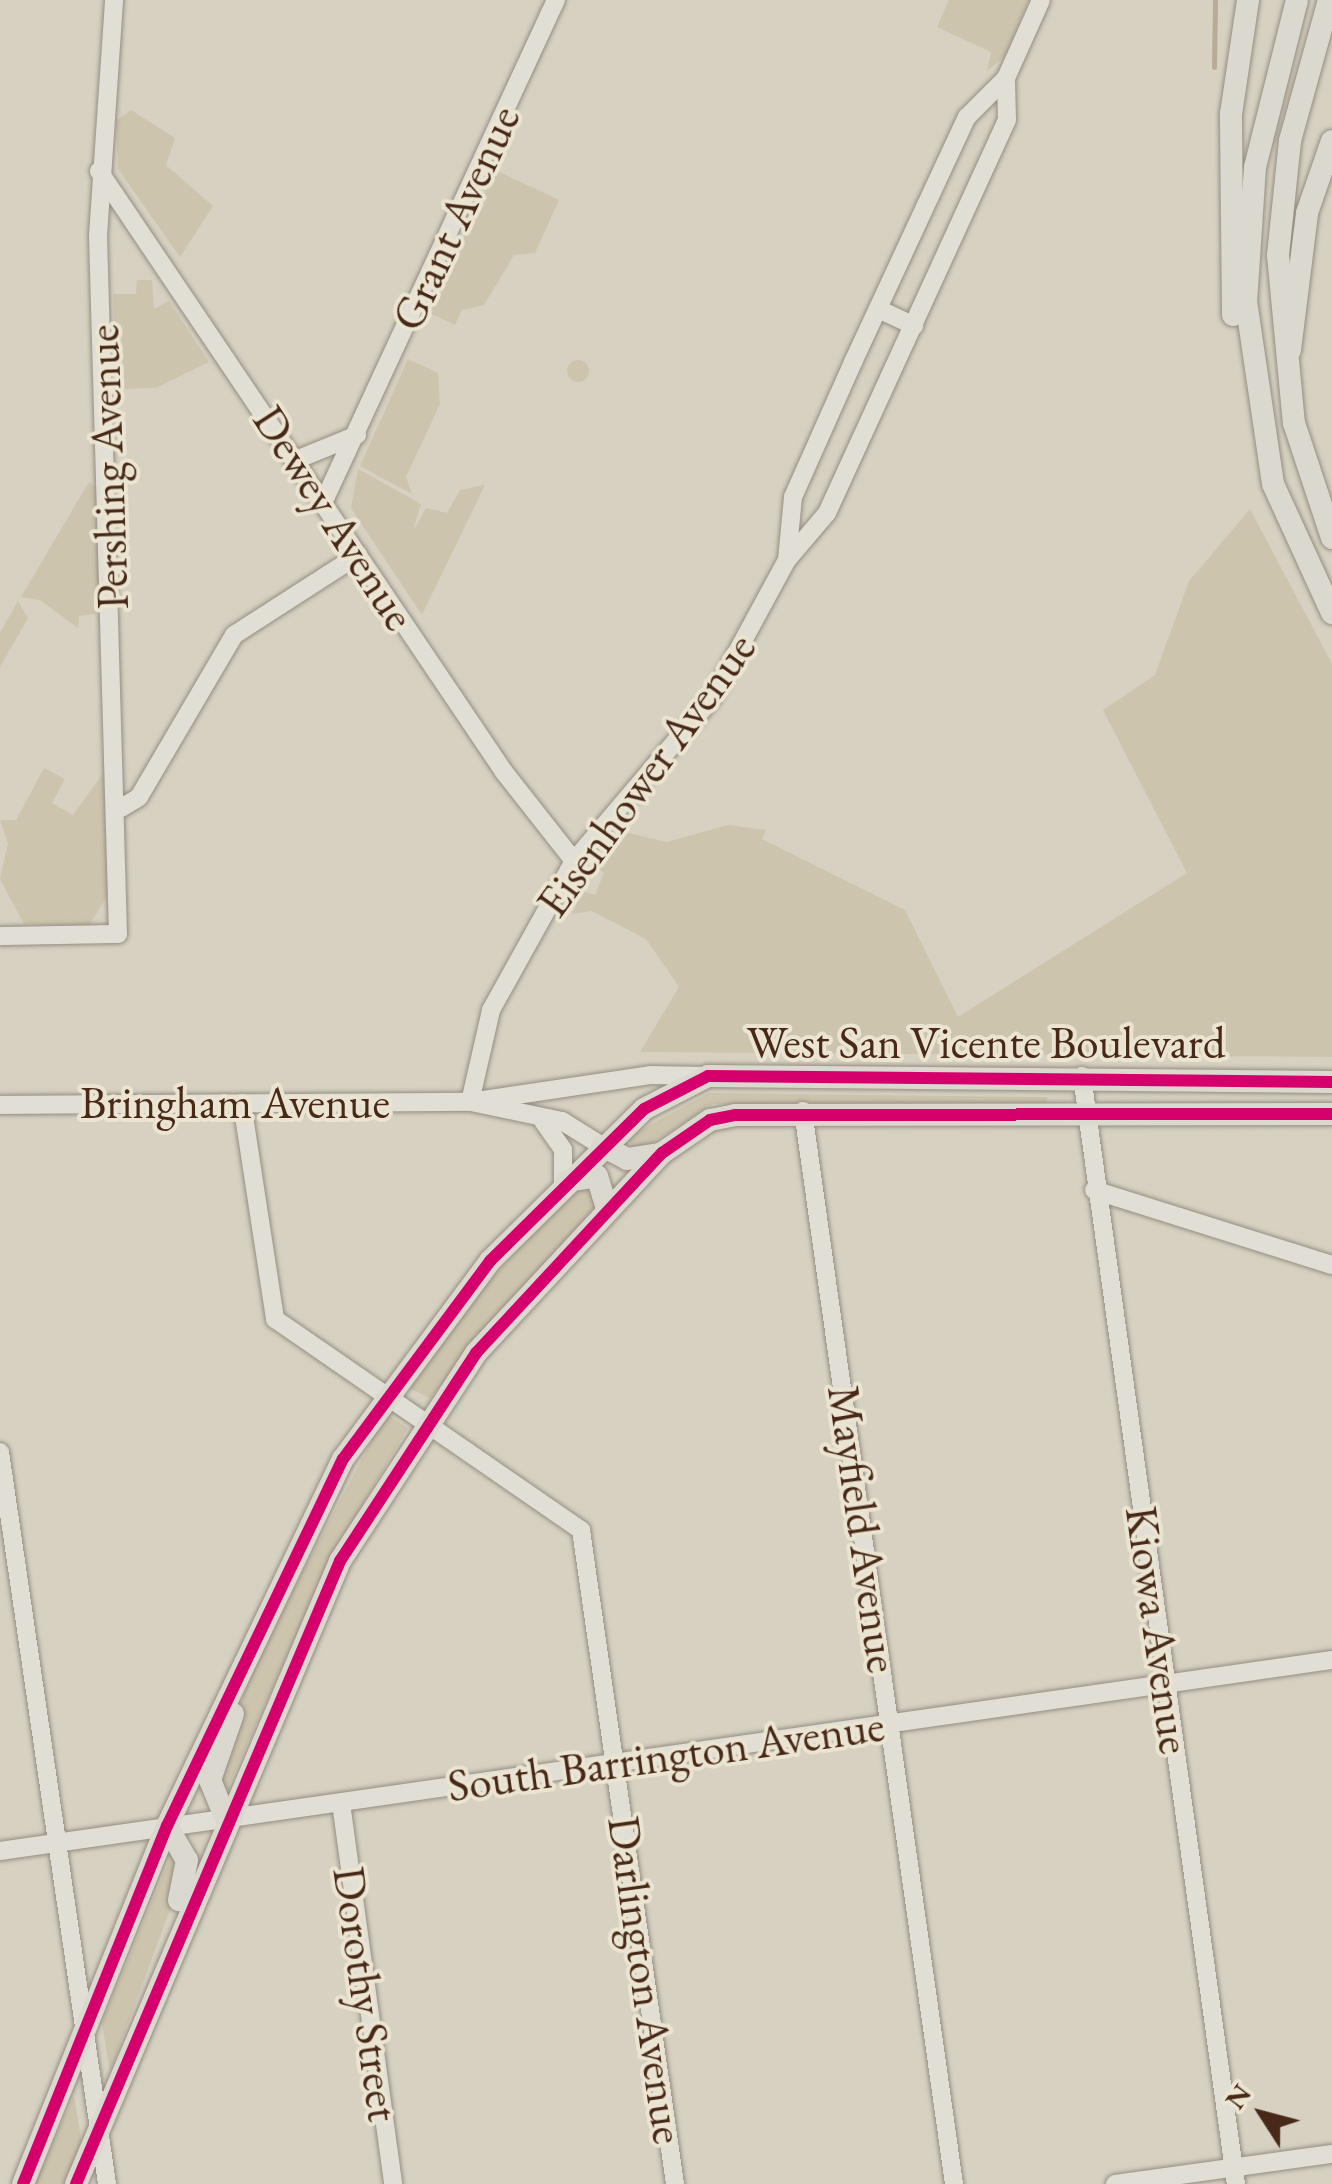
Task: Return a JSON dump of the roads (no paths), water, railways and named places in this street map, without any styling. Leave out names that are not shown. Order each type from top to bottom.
[{"type":"main road","points":[[1248,0],[1231,114],[1230,285],[1248,419],[1332,613]]},
{"type":"main road","points":[[1273,484],[1251,372],[1247,235],[1269,95],[1297,0]]},
{"type":"main road","points":[[1330,0],[1281,203],[1285,372],[1332,538]]},
{"type":"main road","points":[[1285,372],[1308,213],[1332,141]]},
{"type":"main road","name":"West San Vicente Boulevard","points":[[23,2184],[168,1826],[251,1638],[384,1393],[563,1182],[602,1146],[665,1094],[708,1076],[1082,1076],[1332,1082]]},
{"type":"main road","name":"West San Vicente Boulevard","points":[[76,2184],[226,1819],[340,1562],[428,1420],[606,1206],[662,1153],[710,1120],[803,1111],[1332,1114]]},
{"type":"main road","points":[[602,1146],[627,1159],[662,1153]]},
{"type":"main road","points":[[563,1182],[596,1176],[606,1206]]},
{"type":"main road","points":[[226,1819],[211,1768],[242,1692],[251,1638]]},
{"type":"main road","points":[[137,2040],[188,1872],[168,1826]]},
{"type":"street","name":"Pershing Avenue","points":[[0,936],[118,934],[120,808],[100,171],[114,0]]},
{"type":"street","name":"Grant Avenue","points":[[323,503],[556,0]]},
{"type":"street","name":"Eisenhower Avenue","points":[[787,560],[792,496],[967,117],[1006,78],[1041,0]]},
{"type":"street","name":"Eisenhower Avenue","points":[[470,1102],[491,1010],[574,860],[712,698],[787,560],[827,513],[1006,120],[1006,78]]},
{"type":"street","name":"Dewey Avenue","points":[[100,171],[358,554],[574,860]]},
{"type":"street","points":[[878,309],[914,326]]},
{"type":"street","points":[[296,460],[357,435]]},
{"type":"street","points":[[120,808],[140,797],[234,636],[358,554]]},
{"type":"street","name":"Bringham Avenue","points":[[0,1105],[470,1102],[650,1075],[708,1076]]},
{"type":"street","name":"Kiowa Avenue","points":[[1082,1076],[1094,1190],[1234,2176]]},
{"type":"street","name":"Bringham Avenue","points":[[470,1102],[577,1127],[602,1146]]},
{"type":"street","name":"Darlington Avenue","points":[[242,1103],[267,1304],[275,1319],[428,1420],[581,1530],[675,2184]]},
{"type":"street","name":"Mayfield Avenue","points":[[803,1111],[954,2184]]},
{"type":"street","points":[[543,1120],[563,1150],[563,1182]]},
{"type":"street","points":[[1094,1190],[1332,1265]]},
{"type":"street","points":[[0,1452],[53,1843],[88,2026],[107,2184]]},
{"type":"street","name":"South Barrington Avenue","points":[[0,1851],[1332,1660]]},
{"type":"street","name":"Dorothy Street","points":[[341,1804],[393,2184]]},
{"type":"street","points":[[1115,2184],[1234,2176],[1332,2154]]},
{"type":"waterway","points":[[1214,67],[1215,0]]}]
